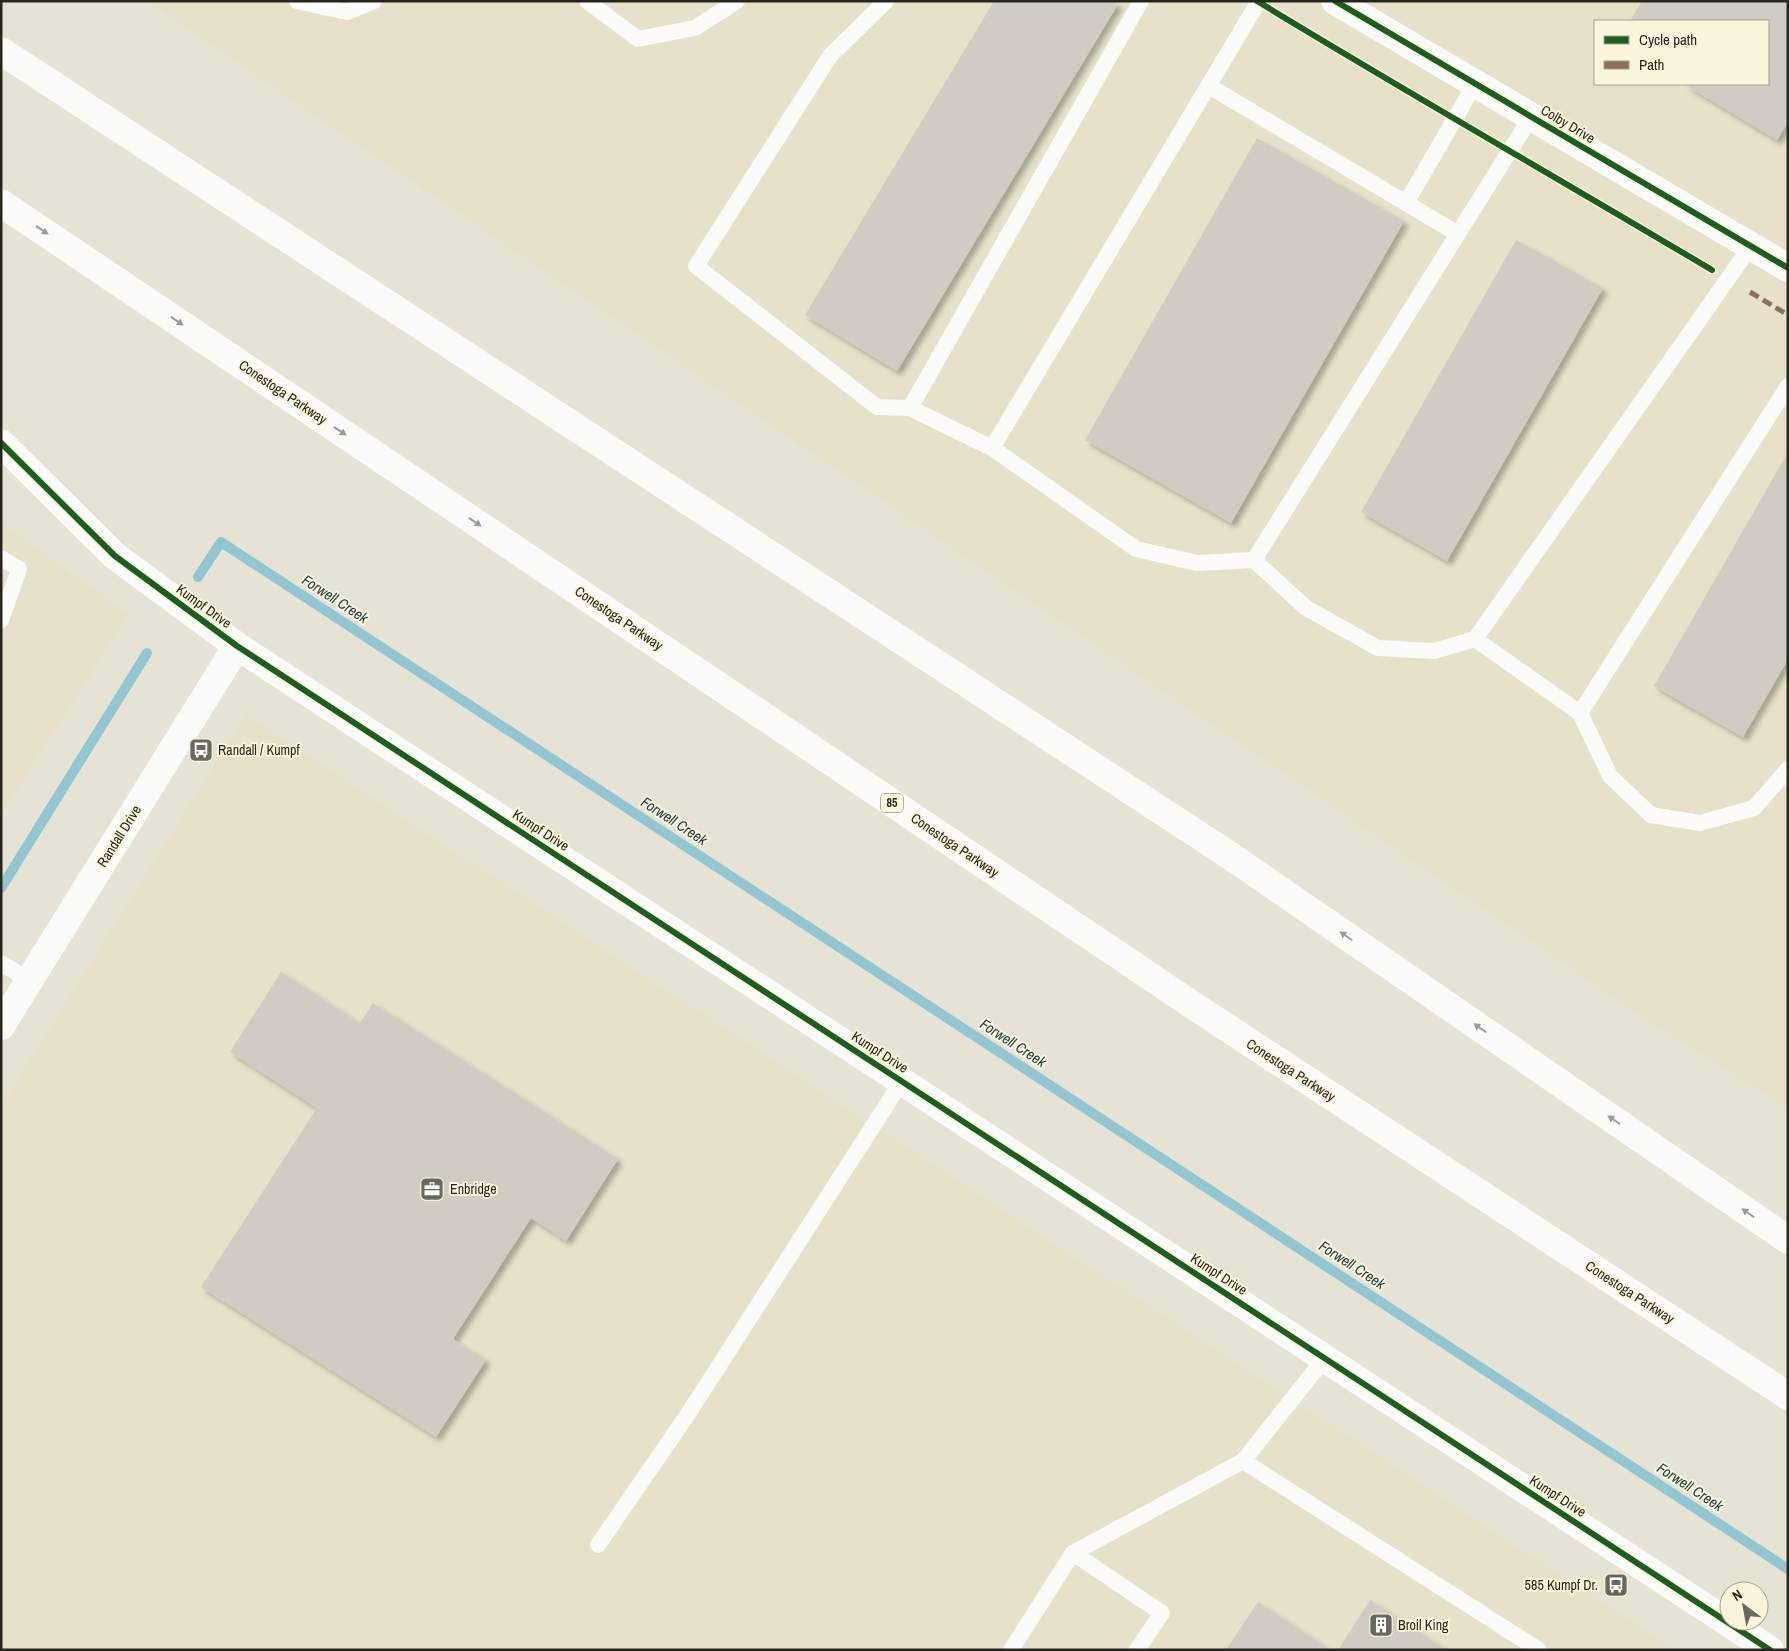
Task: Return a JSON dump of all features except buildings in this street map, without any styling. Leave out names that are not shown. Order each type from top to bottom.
[{"type":"main road","name":"Colby Drive","points":[[1335,1],[1788,268]]},
{"type":"main road","points":[[1,51],[1232,857],[1788,1240]]},
{"type":"main road","name":"Conestoga Parkway","points":[[1,203],[1188,1002],[1788,1396]]},
{"type":"main road","name":"Kumpf Drive","points":[[1,443],[115,556],[237,646],[1770,1650]]},
{"type":"main road","name":"Randall Drive","points":[[1,1026],[237,646]]},
{"type":"lane","points":[[297,1],[347,12],[374,1]]},
{"type":"lane","points":[[587,1],[638,39],[695,28],[737,1]]},
{"type":"lane","points":[[886,1],[830,56],[696,266],[877,407],[910,408],[992,448],[1136,549],[1197,563],[1254,560],[1306,608],[1378,648],[1434,651],[1475,639],[1751,246]]},
{"type":"lane","points":[[910,408],[1141,1]]},
{"type":"lane","points":[[992,448],[1259,1]]},
{"type":"lane","points":[[1406,203],[1475,84]]},
{"type":"lane","points":[[1209,86],[1458,234]]},
{"type":"lane","points":[[1254,560],[1531,117]]},
{"type":"lane","points":[[1580,713],[1788,386]]},
{"type":"lane","points":[[1,558],[19,569],[1,620]]},
{"type":"lane","points":[[1475,639],[1580,713],[1610,776],[1651,815],[1700,823],[1754,808],[1788,769]]},
{"type":"lane","points":[[1,963],[29,980]]},
{"type":"lane","points":[[598,1545],[688,1414],[902,1081]]},
{"type":"lane","points":[[1012,1650],[1073,1553],[1243,1460],[1325,1358]]},
{"type":"lane","points":[[1243,1460],[1538,1650]]},
{"type":"lane","points":[[1073,1553],[1162,1613],[1137,1650]]},
{"type":"shaded area","points":[[146,1],[1788,1],[1788,1109],[1644,1018]]},
{"type":"shaded area","points":[[1,523],[129,614],[1,814]]},
{"type":"shaded area","points":[[246,715],[1675,1650],[1,1650],[1,1106]]},
{"type":"waterway","name":"Forwell Creek","points":[[198,577],[221,542],[1788,1569]]},
{"type":"waterway","name":"Forwell Creek","points":[[1,888],[147,653]]},
{"type":"marked path","points":[[1750,292],[1788,315]]},
{"type":"cycle path","points":[[1257,1],[1712,270]]},
{"type":"cycle path","points":[[1335,1],[1788,268]]},
{"type":"cycle path","points":[[1,443],[115,556],[237,646],[1770,1650]]},
{"type":"place","name":"Randall / Kumpf","points":[[201,750]]},
{"type":"place","name":"Enbridge","points":[[432,1189]]},
{"type":"place","name":"585 Kumpf Dr.","points":[[1616,1585]]},
{"type":"place","name":"Broil King","points":[[1381,1625]]}]
